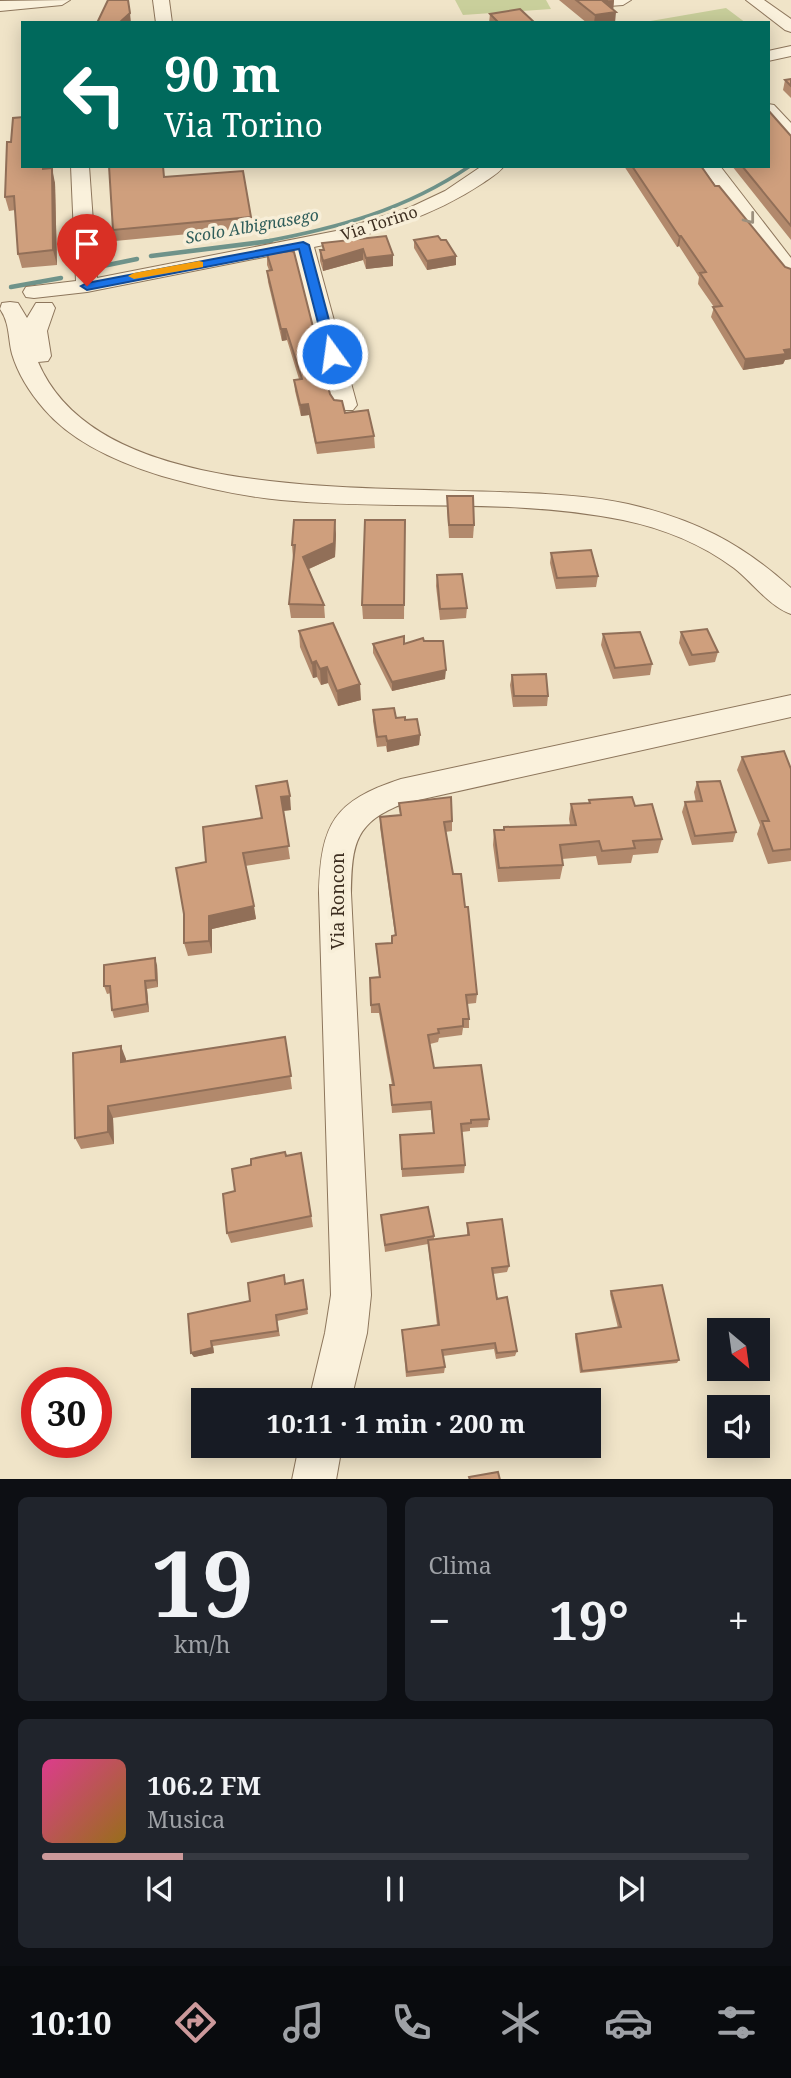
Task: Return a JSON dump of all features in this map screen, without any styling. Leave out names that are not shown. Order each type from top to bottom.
[{"type":"street","points":[[0,5],[62,0]]},
{"type":"street","points":[[161,0],[164,21]]},
{"type":"street","points":[[586,5],[622,0]]},
{"type":"street","points":[[754,0],[791,27]]},
{"type":"street","points":[[771,0],[791,15]]},
{"type":"street","points":[[770,62],[791,51]]},
{"type":"street","points":[[770,111],[791,136]]},
{"type":"street","points":[[770,140],[791,136]]},
{"type":"street","points":[[80,168],[87,286]]},
{"type":"street","name":"Via Torino","points":[[42,301],[87,286],[303,245],[416,212],[452,195],[492,168]]},
{"type":"street","points":[[712,168],[791,272]]},
{"type":"street","points":[[303,245],[345,405]]},
{"type":"street","points":[[4,302],[25,312],[42,301]]},
{"type":"street","points":[[42,301],[37,322],[36,345],[45,370],[54,384],[96,425],[141,449],[196,467],[272,480],[523,489],[595,495],[633,502],[692,520],[719,532],[741,545],[791,585]]},
{"type":"street","points":[[4,302],[19,324],[25,358],[44,394],[58,411],[130,457],[189,477],[242,488],[296,493],[522,499],[593,505],[629,512],[685,529],[709,540],[750,567],[791,604]]},
{"type":"street","name":"Via Roncon","points":[[333,1388],[346,1333],[351,1295],[335,893],[337,848],[345,827],[373,800],[401,791],[791,706]]},
{"type":"street","points":[[314,1479],[318,1458]]},
{"type":"green space","points":[[455,0],[546,0],[551,9],[463,15]]},
{"type":"green space","points":[[726,8],[743,21],[651,21]]},
{"type":"building","points":[[108,0],[128,0],[130,13],[121,21],[98,21]]},
{"type":"building","points":[[576,0],[608,0],[603,1],[616,12],[595,15]]},
{"type":"building","points":[[520,9],[533,21],[497,21],[490,14]]},
{"type":"building","points":[[770,112],[791,136],[791,226],[744,168],[770,168]]},
{"type":"building","points":[[21,117],[21,168],[52,168],[53,250],[18,254],[14,196],[5,197],[7,142],[11,142],[13,118]]},
{"type":"building","points":[[109,168],[163,168],[164,177],[243,171],[251,217],[113,230]]},
{"type":"building","points":[[633,168],[702,168],[785,267],[791,269],[791,349],[784,350],[786,354],[745,359],[713,307],[722,306],[700,273],[706,272]]},
{"type":"building","points":[[386,236],[393,255],[366,258],[363,249],[323,261],[320,250],[324,250],[322,243]]},
{"type":"building","points":[[438,236],[441,240],[446,240],[456,256],[427,261],[414,240]]},
{"type":"building","points":[[294,252],[330,394],[334,400],[342,401],[345,413],[368,410],[374,436],[316,443],[308,404],[300,405],[294,380],[302,379],[286,329],[281,329],[267,271],[272,270],[267,254]]},
{"type":"building","points":[[447,496],[473,496],[474,525],[449,525]]},
{"type":"building","points":[[294,520],[335,520],[334,543],[303,557],[324,605],[289,604],[295,545],[292,545]]},
{"type":"building","points":[[365,520],[405,520],[404,605],[362,605]]},
{"type":"building","points":[[591,550],[598,576],[557,578],[551,553]]},
{"type":"building","points":[[462,574],[467,608],[440,609],[437,575]]},
{"type":"building","points":[[333,623],[360,684],[337,691],[327,667],[320,669],[316,661],[312,663],[299,631]]},
{"type":"building","points":[[707,629],[718,652],[692,655],[681,632]]},
{"type":"building","points":[[640,632],[652,664],[615,668],[603,634]]},
{"type":"building","points":[[404,636],[404,644],[423,638],[424,641],[443,641],[446,670],[392,682],[373,644]]},
{"type":"building","points":[[546,674],[548,696],[514,696],[512,675]]},
{"type":"building","points":[[394,708],[396,718],[417,719],[420,735],[387,741],[386,736],[377,737],[373,710]]},
{"type":"building","points":[[784,751],[791,769],[791,849],[773,851],[762,821],[769,821],[742,757]]},
{"type":"building","points":[[287,781],[290,796],[281,797],[289,846],[243,853],[254,906],[209,916],[209,941],[184,943],[184,914],[176,868],[206,862],[203,827],[262,818],[256,786]]},
{"type":"building","points":[[720,781],[736,832],[695,836],[685,802],[702,801],[697,782]]},
{"type":"building","points":[[451,797],[452,821],[444,822],[453,874],[461,874],[465,907],[468,907],[477,994],[466,995],[469,1019],[463,1019],[463,1026],[438,1029],[439,1033],[428,1035],[434,1068],[481,1065],[489,1119],[471,1120],[471,1123],[461,1124],[465,1165],[402,1169],[400,1135],[434,1133],[431,1102],[392,1105],[390,1085],[394,1085],[379,1004],[371,1005],[370,978],[380,977],[376,944],[392,943],[392,936],[396,935],[380,817],[401,815],[399,803]]},
{"type":"building","points":[[632,797],[635,806],[652,804],[662,839],[633,841],[635,848],[602,851],[599,841],[560,845],[563,865],[499,868],[494,830],[504,830],[504,827],[576,825],[571,804]]},
{"type":"building","points":[[155,958],[156,980],[145,981],[147,1004],[112,1010],[110,986],[104,986],[104,965]]},
{"type":"building","points":[[285,1037],[291,1076],[108,1106],[108,1132],[75,1138],[73,1053],[121,1046],[121,1062]]},
{"type":"building","points":[[285,1152],[286,1156],[301,1153],[311,1216],[227,1233],[223,1194],[235,1191],[232,1169],[251,1165],[251,1159]]},
{"type":"building","points":[[428,1207],[434,1236],[385,1245],[381,1215]]},
{"type":"building","points":[[502,1219],[509,1266],[492,1268],[497,1299],[507,1297],[517,1351],[497,1353],[495,1343],[442,1350],[445,1367],[407,1372],[402,1330],[439,1325],[428,1240],[469,1235],[467,1223]]},
{"type":"building","points":[[284,1275],[285,1284],[303,1280],[307,1309],[276,1315],[278,1331],[211,1341],[212,1348],[191,1353],[188,1314],[250,1301],[248,1283]]},
{"type":"building","points":[[662,1285],[679,1360],[582,1371],[576,1334],[621,1327],[611,1291]]},
{"type":"building","points":[[498,1472],[500,1479],[470,1479],[469,1477]]},
{"type":"waterway","name":"Scolo Albignasego","points":[[262,242],[344,223],[396,206],[467,168]]},
{"type":"waterway","name":"Scolo Albignasego","points":[[151,256],[271,241]]},
{"type":"waterway","name":"Scolo Albignasego","points":[[98,267],[137,259]]},
{"type":"waterway","name":"Scolo Albignasego","points":[[11,287],[61,278]]},
{"type":"slow traffic","points":[[134,276],[199,265]]},
{"type":"route","points":[[87,286],[303,245],[306,248],[332,354]]}]
